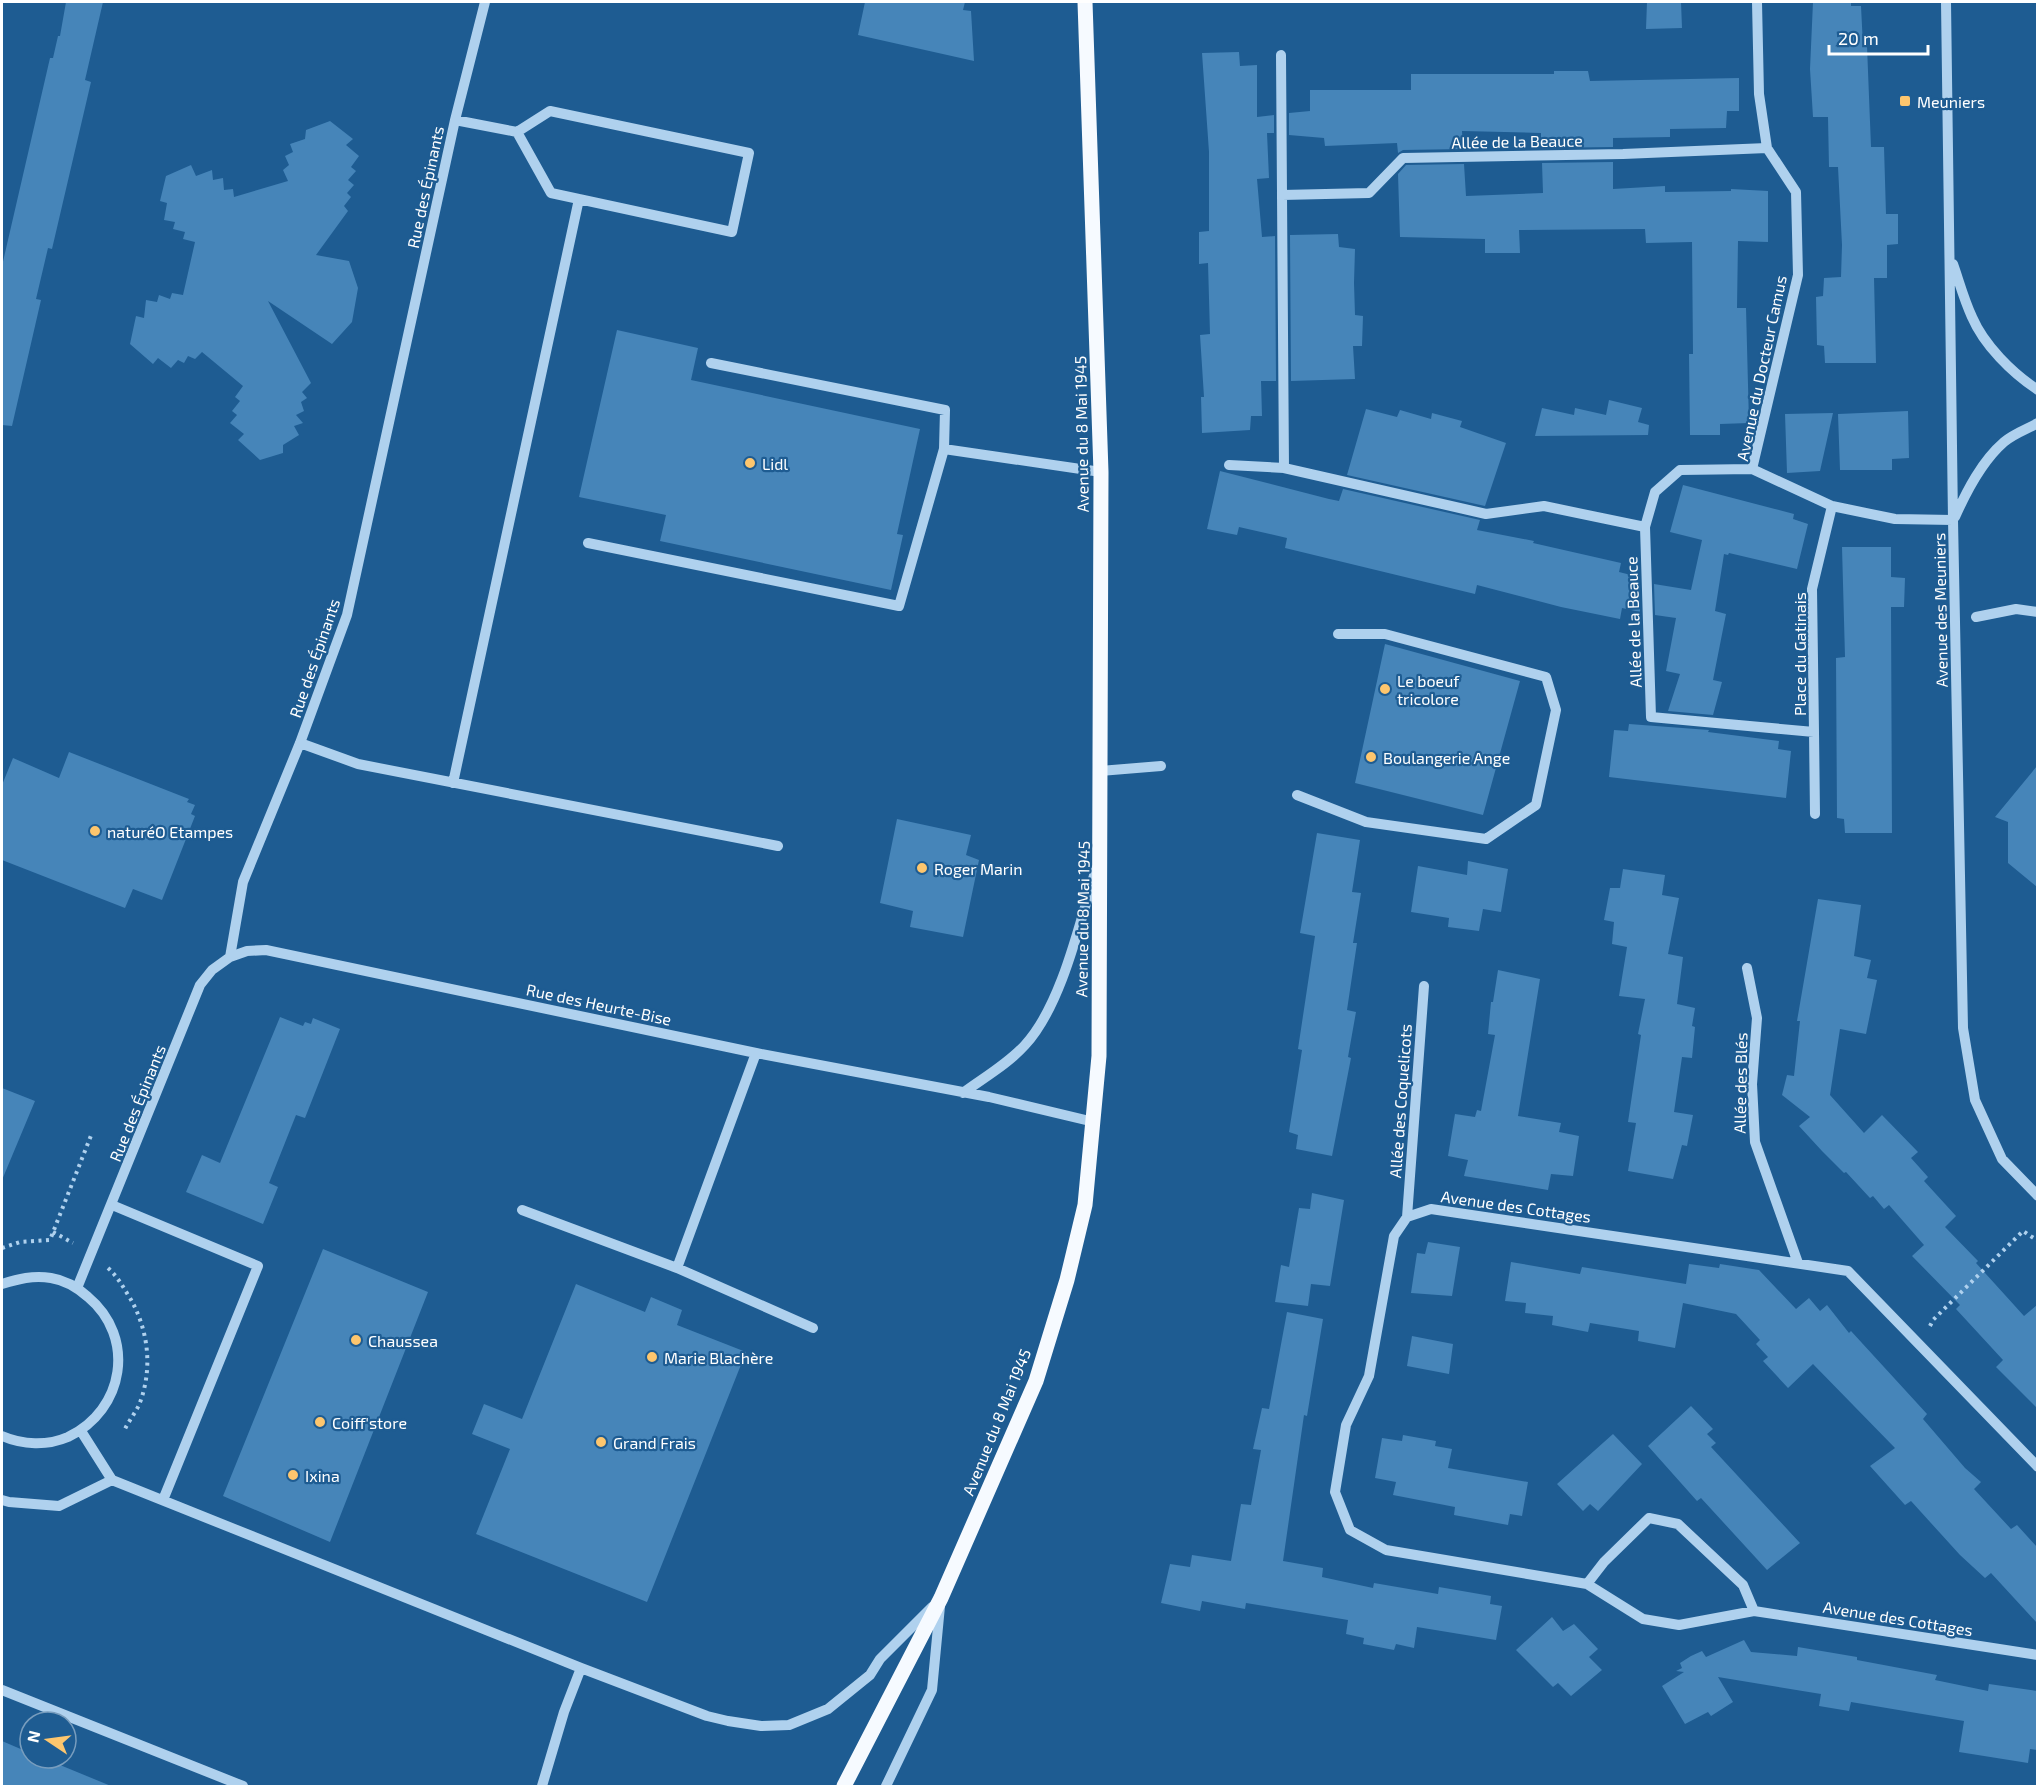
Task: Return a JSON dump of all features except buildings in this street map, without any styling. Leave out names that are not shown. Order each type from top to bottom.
[{"type":"main road","name":"Avenue du 8 Mai 1945","points":[[844,1786],[941,1598],[1039,1370],[1067,1280],[1085,1205],[1099,1056],[1101,472],[1085,2]]},
{"type":"street","name":"Rue des Épinants","points":[[77,1288],[200,985],[212,970],[230,957],[243,882],[300,743],[347,615],[455,120],[485,2]]},
{"type":"street","name":"Avenue du Docteur Camus","points":[[1757,2],[1759,94],[1767,148],[1796,192],[1798,274],[1752,470],[1832,506],[1895,519],[1953,520]]},
{"type":"street","name":"Avenue des Meuniers","points":[[1946,2],[1963,1028],[1975,1100],[2002,1160],[2037,1196]]},
{"type":"street","points":[[1281,55],[1284,468]]},
{"type":"street","points":[[455,120],[517,132],[550,111],[749,153],[732,232],[551,193],[517,132]]},
{"type":"street","name":"Allée de la Beauce","points":[[1282,195],[1369,193],[1403,158],[1623,154],[1767,148]]},
{"type":"street","points":[[453,783],[579,200]]},
{"type":"street","points":[[1949,254],[1972,318],[1989,345],[2037,390]]},
{"type":"street","points":[[588,543],[899,606],[944,448],[945,410],[711,363]]},
{"type":"street","points":[[1953,520],[1968,488],[1998,448],[2005,441],[2037,423]]},
{"type":"street","points":[[944,448],[1101,472]]},
{"type":"street","points":[[1229,465],[1284,468],[1486,514],[1544,506],[1645,527]]},
{"type":"street","name":"Allée de la Beauce","points":[[1651,717],[1645,527],[1655,492],[1680,470],[1752,470]]},
{"type":"street","name":"Place du Gatinais","points":[[1815,814],[1812,589],[1832,506]]},
{"type":"street","points":[[1976,617],[2016,609],[2037,612]]},
{"type":"street","points":[[1297,795],[1366,822],[1486,838],[1536,805],[1556,710],[1546,677],[1385,634],[1338,634]]},
{"type":"street","name":"Place du Gatinais","points":[[1651,717],[1814,732]]},
{"type":"street","points":[[300,743],[358,764],[778,846]]},
{"type":"street","points":[[1100,771],[1161,766]]},
{"type":"street","points":[[963,1093],[1026,1045],[1047,1013],[1061,981],[1100,855]]},
{"type":"street","name":"Rue des Heurte-Bise","points":[[230,957],[247,951],[266,950],[756,1053],[989,1097],[1094,1122]]},
{"type":"street","name":"Allée des Blés","points":[[1747,968],[1756,1018],[1752,1084],[1755,1142],[1798,1263]]},
{"type":"street","name":"Allée des Coquelicots","points":[[1407,1217],[1424,986]]},
{"type":"street","points":[[677,1268],[756,1053]]},
{"type":"street","points":[[112,1205],[258,1266],[163,1500]]},
{"type":"street","name":"Avenue des Cottages","points":[[2037,1467],[1848,1271],[1431,1209],[1407,1217],[1394,1236],[1369,1376],[1346,1425],[1335,1492],[1350,1530],[1386,1550],[1587,1584],[1643,1619],[1679,1625],[1754,1611],[2037,1655]]},
{"type":"street","points":[[522,1210],[677,1268],[813,1328]]},
{"type":"street","points":[[2,1284],[26,1277],[52,1278],[77,1288],[99,1306],[113,1331],[119,1358],[115,1386],[102,1411],[81,1431],[60,1440],[37,1444],[14,1441],[2,1436]]},
{"type":"street","points":[[81,1431],[112,1480],[581,1668],[728,1722],[761,1726],[789,1725],[828,1709],[870,1675],[880,1659],[941,1598]]},
{"type":"street","points":[[2,1500],[59,1506],[112,1480]]},
{"type":"street","points":[[1587,1584],[1604,1562],[1649,1518],[1678,1524],[1743,1585],[1754,1611]]},
{"type":"street","points":[[886,1786],[932,1690],[941,1598]]},
{"type":"street","points":[[542,1786],[564,1712],[581,1668]]},
{"type":"street","points":[[2,1690],[243,1786]]},
{"type":"path","points":[[2,1248],[20,1242],[50,1240],[92,1133]]},
{"type":"path","points":[[1921,1346],[1933,1320],[2023,1231],[2037,1241]]},
{"type":"place","name":"Meuniers","points":[[1905,101]]},
{"type":"place","name":"Lidl","points":[[750,463]]},
{"type":"place","name":"Le boeuf tricolore","points":[[1385,689]]},
{"type":"place","name":"Boulangerie Ange","points":[[1371,757]]},
{"type":"place","name":"naturéO Etampes","points":[[95,831]]},
{"type":"place","name":"Roger Marin","points":[[922,868]]},
{"type":"place","name":"Chaussea","points":[[356,1340]]},
{"type":"place","name":"Marie Blachère","points":[[652,1357]]},
{"type":"place","name":"Coiff'store","points":[[320,1422]]},
{"type":"place","name":"Grand Frais","points":[[601,1442]]},
{"type":"place","name":"Ixina","points":[[293,1475]]}]
